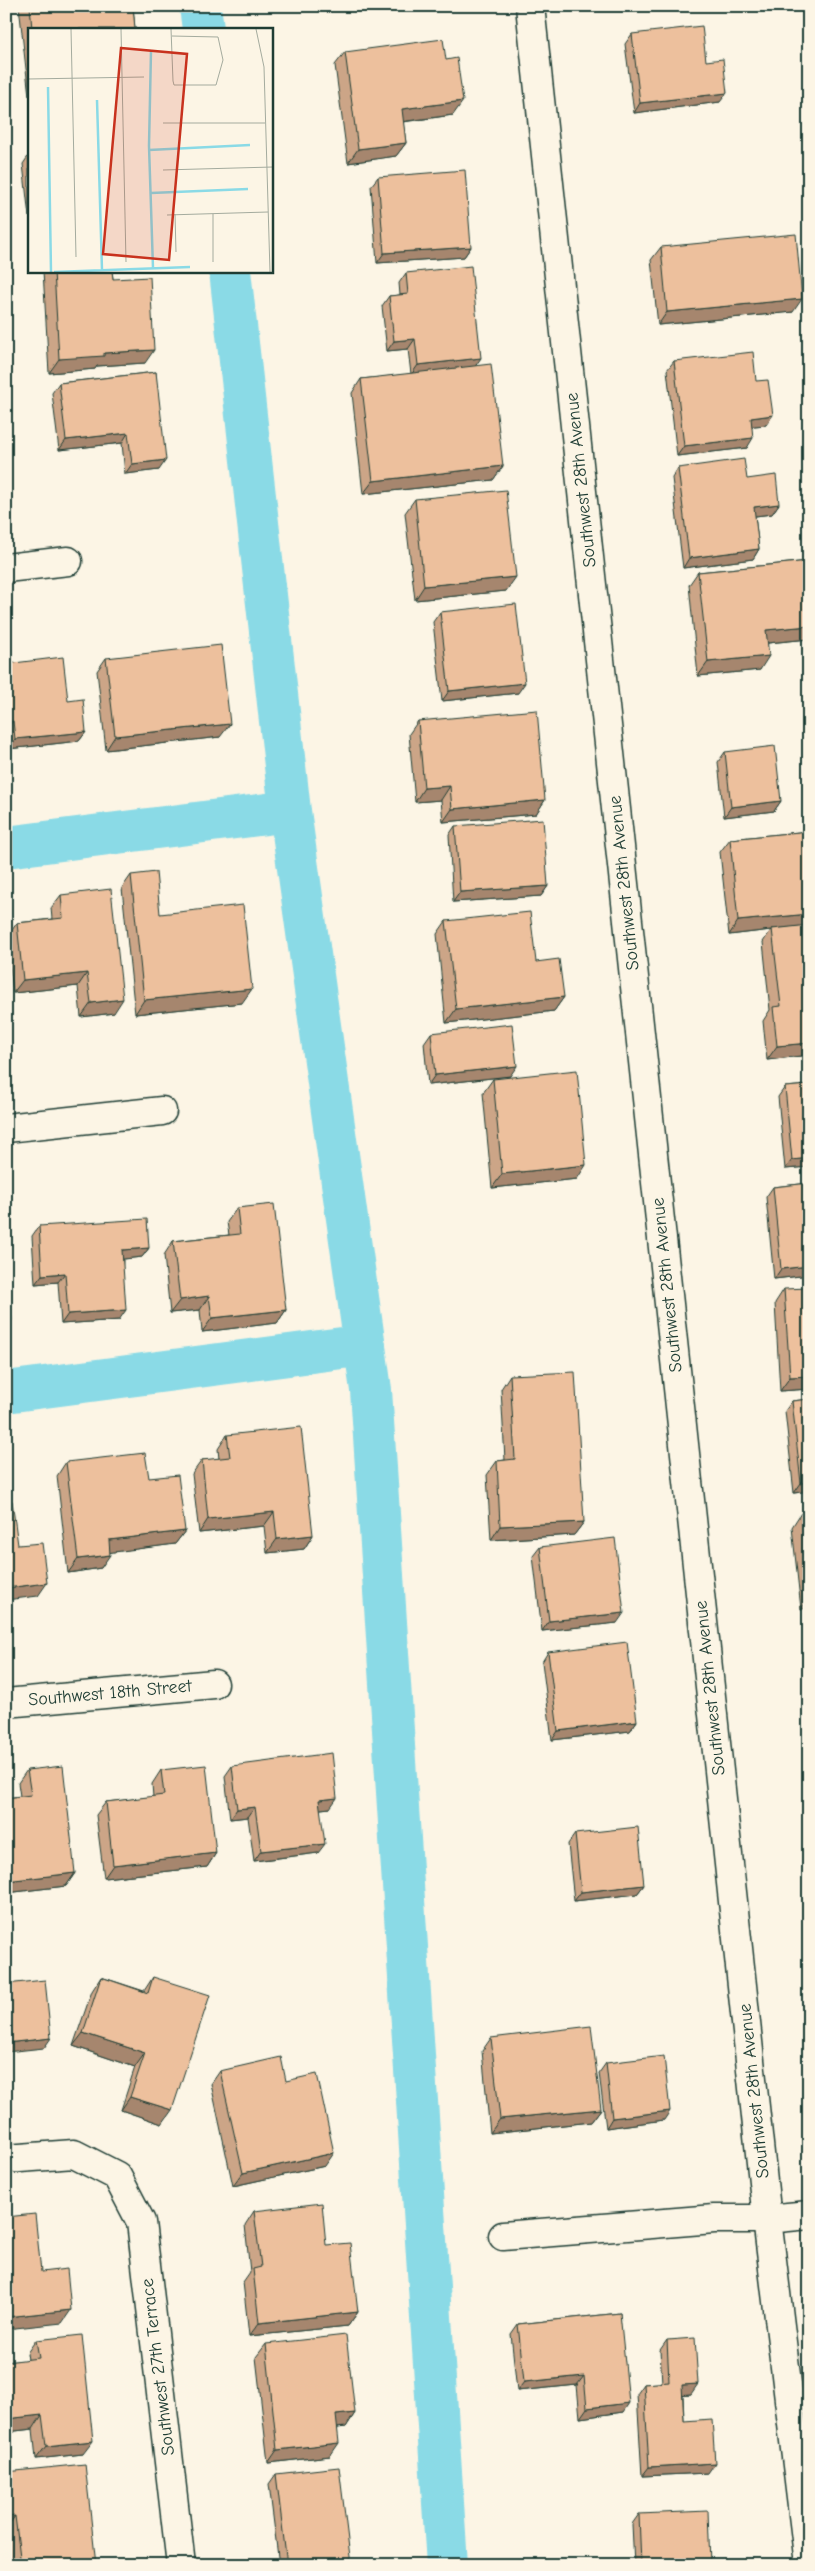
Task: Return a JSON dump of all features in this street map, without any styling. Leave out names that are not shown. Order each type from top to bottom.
[{"type":"street","name":"Southwest 28th Avenue","points":[[530,6],[767,2220],[809,2564]]},
{"type":"street","points":[[6,568],[68,561]]},
{"type":"street","points":[[6,1128],[162,1110]]},
{"type":"street","name":"Southwest 18th Street","points":[[6,1703],[214,1684]]},
{"type":"street","name":"Southwest 27th Terrace","points":[[6,2159],[74,2154],[117,2176],[141,2222],[181,2565]]},
{"type":"street","points":[[503,2236],[714,2219],[767,2220],[809,2215]]},
{"type":"building","points":[[30,6],[133,6],[135,28],[32,28]]},
{"type":"building","points":[[702,26],[706,61],[723,59],[727,93],[640,103],[632,34]]},
{"type":"building","points":[[443,39],[446,60],[457,58],[463,101],[402,109],[406,143],[358,149],[345,52]]},
{"type":"building","points":[[465,170],[471,247],[384,253],[378,177]]},
{"type":"building","points":[[796,234],[802,299],[667,312],[661,247]]},
{"type":"building","points":[[471,266],[481,358],[418,365],[415,339],[394,341],[389,296],[408,294],[406,273]]},
{"type":"building","points":[[54,272],[112,272],[113,279],[150,277],[154,350],[104,353],[104,356],[59,359]]},
{"type":"building","points":[[753,352],[756,381],[768,380],[773,415],[751,418],[753,438],[684,446],[674,361]]},
{"type":"building","points":[[491,364],[503,466],[373,481],[361,379]]},
{"type":"building","points":[[156,372],[166,460],[132,464],[128,433],[66,440],[59,383]]},
{"type":"building","points":[[744,459],[747,479],[776,475],[779,504],[754,507],[759,549],[689,558],[678,468]]},
{"type":"building","points":[[506,490],[516,577],[424,586],[415,499]]},
{"type":"building","points":[[809,561],[809,626],[766,630],[769,656],[708,662],[698,572]]},
{"type":"building","points":[[516,604],[525,683],[449,691],[440,612]]},
{"type":"building","points":[[221,645],[230,724],[115,736],[106,658]]},
{"type":"building","points":[[63,657],[68,701],[83,699],[86,732],[15,739],[13,721],[6,722],[6,664]]},
{"type":"building","points":[[537,710],[545,800],[452,809],[450,786],[424,788],[418,721]]},
{"type":"building","points":[[775,746],[781,801],[731,807],[725,752]]},
{"type":"building","points":[[543,819],[548,886],[460,892],[455,826]]},
{"type":"building","points":[[809,831],[809,914],[738,921],[730,839]]},
{"type":"building","points":[[156,872],[160,914],[243,905],[252,989],[144,1000],[131,875]]},
{"type":"building","points":[[111,889],[123,999],[91,1003],[87,973],[23,980],[17,923],[63,918],[61,895]]},
{"type":"building","points":[[530,912],[536,962],[559,959],[564,997],[456,1009],[446,921]]},
{"type":"building","points":[[809,925],[809,1043],[777,1046],[773,1007],[781,1006],[772,929]]},
{"type":"building","points":[[512,1024],[517,1066],[435,1075],[431,1033]]},
{"type":"building","points":[[577,1070],[586,1165],[502,1174],[493,1079]]},
{"type":"building","points":[[809,1085],[809,1158],[792,1160],[785,1087]]},
{"type":"building","points":[[809,1183],[809,1266],[781,1269],[773,1187]]},
{"type":"building","points":[[274,1204],[286,1310],[212,1318],[209,1296],[180,1300],[173,1241],[240,1234],[237,1208]]},
{"type":"building","points":[[147,1219],[149,1248],[122,1250],[126,1310],[68,1314],[65,1273],[42,1275],[39,1226]]},
{"type":"building","points":[[6,1269],[12,1320],[6,1321]]},
{"type":"building","points":[[809,1288],[809,1376],[790,1377],[784,1289]]},
{"type":"building","points":[[575,1372],[584,1522],[500,1526],[497,1461],[515,1459],[510,1375]]},
{"type":"building","points":[[809,1399],[809,1482],[801,1483],[792,1401]]},
{"type":"building","points":[[301,1427],[313,1535],[277,1539],[274,1512],[208,1519],[202,1460],[230,1457],[227,1435]]},
{"type":"building","points":[[145,1453],[149,1478],[178,1475],[185,1531],[109,1540],[110,1555],[78,1559],[66,1462]]},
{"type":"building","points":[[6,1501],[12,1501],[18,1545],[42,1543],[47,1583],[6,1588]]},
{"type":"building","points":[[809,1512],[809,1580],[801,1513]]},
{"type":"building","points":[[615,1538],[624,1613],[549,1621],[540,1547]]},
{"type":"building","points":[[627,1642],[637,1721],[558,1731],[548,1652]]},
{"type":"building","points":[[332,1753],[337,1798],[319,1800],[325,1844],[261,1851],[255,1807],[237,1809],[232,1766]]},
{"type":"building","points":[[206,1765],[216,1853],[113,1865],[106,1802],[164,1795],[161,1770]]},
{"type":"building","points":[[63,1766],[75,1873],[6,1881],[6,1798],[31,1795],[27,1770]]},
{"type":"building","points":[[638,1827],[644,1885],[581,1892],[575,1834]]},
{"type":"building","points":[[101,1977],[148,1993],[153,1977],[210,1995],[172,2110],[130,2097],[145,2053],[83,2033]]},
{"type":"building","points":[[45,1980],[51,2038],[6,2043],[6,1984]]},
{"type":"building","points":[[591,2026],[601,2109],[500,2119],[491,2038]]},
{"type":"building","points":[[664,2056],[670,2111],[612,2118],[606,2063]]},
{"type":"building","points":[[281,2057],[286,2081],[317,2074],[334,2153],[243,2173],[220,2071]]},
{"type":"building","points":[[322,2203],[326,2245],[350,2243],[358,2312],[259,2323],[253,2269],[261,2267],[254,2211]]},
{"type":"building","points":[[35,2214],[41,2272],[67,2269],[71,2310],[6,2317],[6,2217]]},
{"type":"building","points":[[620,2313],[629,2403],[587,2408],[584,2376],[524,2382],[518,2324]]},
{"type":"building","points":[[82,2335],[93,2441],[46,2446],[42,2415],[6,2419],[6,2362],[39,2358],[36,2340]]},
{"type":"building","points":[[346,2335],[355,2413],[336,2415],[339,2443],[277,2450],[266,2344]]},
{"type":"building","points":[[695,2338],[698,2384],[682,2385],[684,2421],[712,2419],[715,2463],[649,2467],[644,2384],[669,2382],[667,2340]]},
{"type":"building","points":[[85,2464],[96,2565],[21,2565],[15,2516],[6,2517],[6,2472]]},
{"type":"building","points":[[339,2467],[351,2565],[287,2565],[276,2474]]},
{"type":"building","points":[[708,2511],[710,2565],[641,2565],[639,2514]]},
{"type":"waterway","points":[[200,6],[203,28]]},
{"type":"waterway","points":[[230,272],[290,811],[371,1390],[447,2565]]},
{"type":"waterway","points":[[6,847],[290,811]]},
{"type":"waterway","points":[[6,1392],[365,1345]]}]
